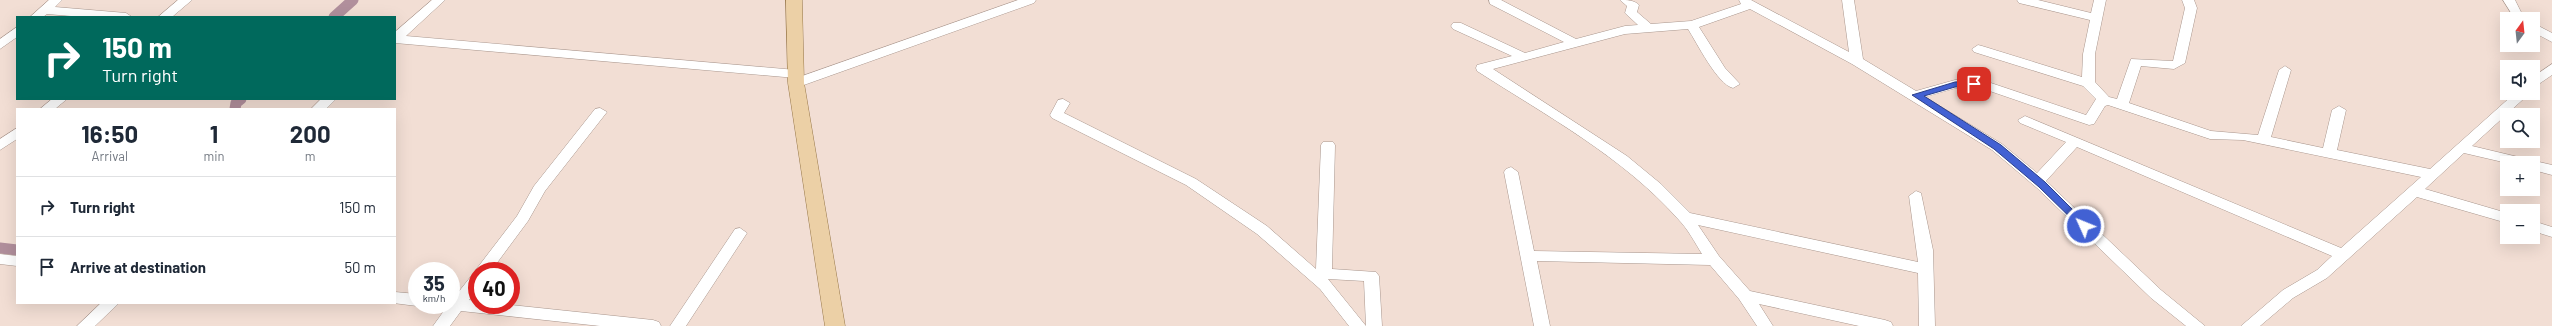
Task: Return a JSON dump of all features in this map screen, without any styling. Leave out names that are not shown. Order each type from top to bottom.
[{"type":"main road","points":[[794,0],[796,79],[835,326]]},
{"type":"street","points":[[40,14],[56,0]]},
{"type":"street","points":[[165,16],[186,0]]},
{"type":"street","points":[[396,38],[438,0]]},
{"type":"street","points":[[396,39],[796,79],[1030,0]]},
{"type":"street","points":[[1626,0],[1633,5],[1631,13],[1647,26]]},
{"type":"street","points":[[1848,0],[1857,61]]},
{"type":"street","points":[[2024,0],[2095,18]]},
{"type":"street","points":[[2088,83],[2089,54],[2095,18],[2100,0]]},
{"type":"street","points":[[2122,104],[2136,62],[2174,65],[2179,63],[2191,8],[2188,0]]},
{"type":"street","points":[[2509,0],[2515,12]]},
{"type":"street","points":[[1494,1],[1576,44]]},
{"type":"street","points":[[1765,326],[1745,295],[1714,260],[1685,217],[1656,187],[1622,159],[1482,68],[1625,30],[1647,26],[1692,25],[1746,3],[1857,61],[1917,95],[1997,147],[2038,181],[2156,294],[2197,326]]},
{"type":"street","points":[[40,14],[97,16]]},
{"type":"street","points":[[1692,25],[1720,70],[1733,84]]},
{"type":"street","points":[[1457,26],[1524,57]]},
{"type":"street","points":[[2540,31],[2552,38]]},
{"type":"street","points":[[0,45],[16,33]]},
{"type":"street","points":[[1978,49],[2088,83],[2104,100],[2122,104],[2210,135],[2243,136],[2431,174]]},
{"type":"street","points":[[2540,78],[2552,68]]},
{"type":"street","points":[[2263,140],[2285,70]]},
{"type":"street","points":[[1917,95],[1955,84],[1982,84],[2089,121],[2104,100]]},
{"type":"street","points":[[48,108],[59,100]]},
{"type":"street","points":[[319,108],[328,100]]},
{"type":"street","points":[[2249,326],[2288,294],[2322,274],[2431,174],[2515,100]]},
{"type":"street","points":[[1063,103],[1057,115],[1191,182],[1262,230],[1325,285],[1358,326]]},
{"type":"street","points":[[2329,153],[2339,110]]},
{"type":"street","points":[[490,262],[524,218],[539,189],[600,112]]},
{"type":"street","points":[[2025,120],[2344,255]]},
{"type":"street","points":[[0,146],[16,133]]},
{"type":"street","points":[[2038,181],[2075,141]]},
{"type":"street","points":[[1328,145],[1324,270],[1326,273],[1331,274],[1371,276],[1374,326]]},
{"type":"street","points":[[2461,148],[2500,157]]},
{"type":"street","points":[[2540,167],[2552,170]]},
{"type":"street","points":[[1511,172],[1542,326]]},
{"type":"street","points":[[2414,190],[2500,216]]},
{"type":"street","points":[[1916,196],[1926,269],[1927,326]]},
{"type":"street","points":[[1685,217],[1926,269]]},
{"type":"street","points":[[2540,228],[2552,232]]},
{"type":"street","points":[[678,326],[740,233]]},
{"type":"street","points":[[1528,256],[1714,260]]},
{"type":"street","points":[[0,259],[16,261]]},
{"type":"street","points":[[460,297],[468,289]]},
{"type":"street","points":[[1745,295],[1884,326]]},
{"type":"street","points":[[396,298],[408,299]]},
{"type":"street","points":[[85,326],[110,304]]},
{"type":"street","points":[[460,305],[653,326]]},
{"type":"street","points":[[441,326],[448,314]]},
{"type":"waterway","points":[[335,16],[353,0]]},
{"type":"waterway","points":[[235,108],[236,103],[240,100]]},
{"type":"waterway","points":[[0,248],[16,250]]},
{"type":"route","points":[[1974,84],[1955,84],[1917,95],[1997,147],[2042,184],[2084,226]]}]
